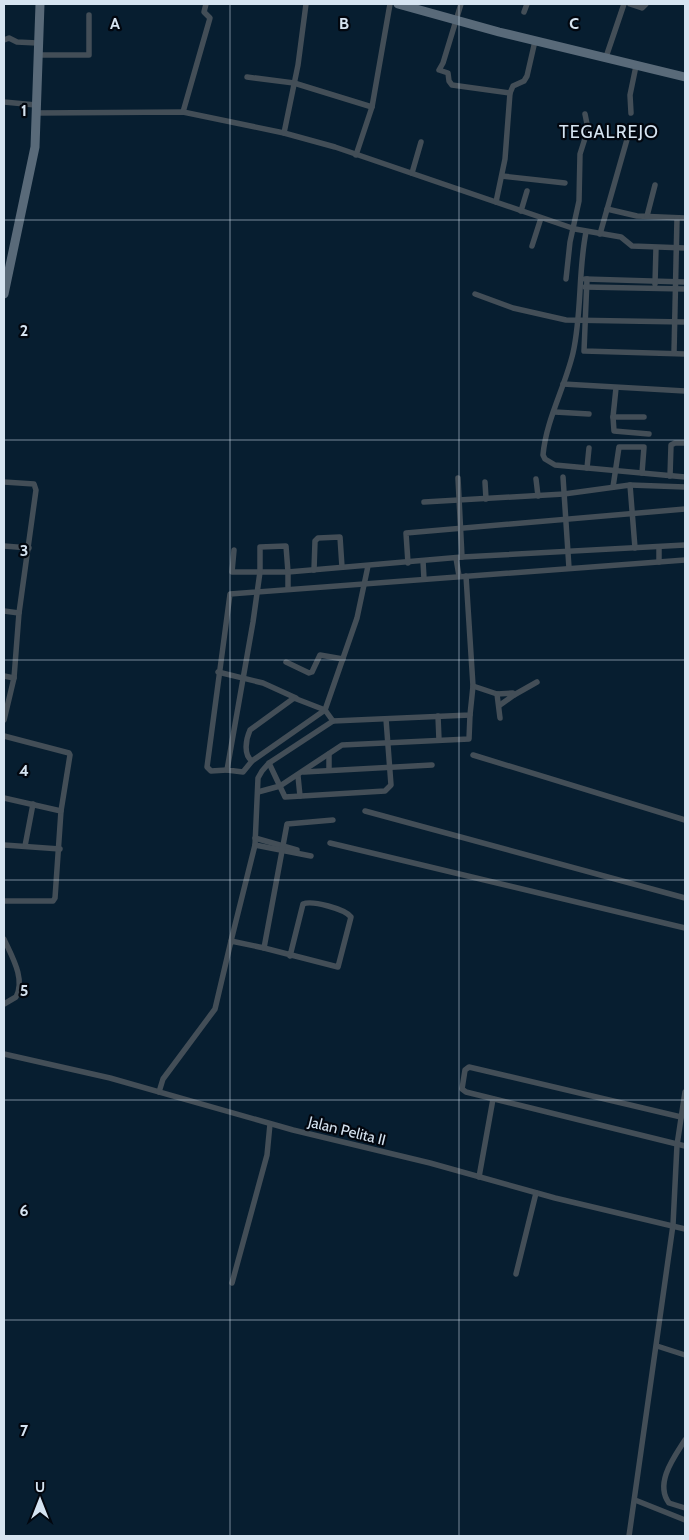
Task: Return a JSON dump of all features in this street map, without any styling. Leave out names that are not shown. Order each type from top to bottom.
[{"type":"street","points":[[4,294],[29,183],[35,147],[37,44],[40,4]]},
{"type":"street","points":[[183,112],[210,18],[204,12],[206,4]]},
{"type":"street","points":[[284,133],[306,4]]},
{"type":"street","points":[[356,155],[372,107],[390,4]]},
{"type":"street","points":[[398,4],[535,41],[685,77]]},
{"type":"street","points":[[461,4],[454,20],[443,63],[439,70],[448,73],[449,81],[452,85],[510,93]]},
{"type":"street","points":[[524,12],[526,4]]},
{"type":"street","points":[[606,57],[624,4]]},
{"type":"street","points":[[630,4],[642,8],[646,4]]},
{"type":"street","points":[[37,56],[89,55],[89,15]]},
{"type":"street","points":[[4,40],[9,38],[17,42],[37,44]]},
{"type":"street","points":[[496,202],[502,176],[510,93],[513,86],[524,81],[527,76],[535,41]]},
{"type":"street","points":[[630,113],[630,95],[636,66]]},
{"type":"street","points":[[247,78],[294,83],[372,107]]},
{"type":"street","points":[[4,102],[36,109],[183,112],[284,133],[412,173],[574,229],[621,237],[632,246],[685,248]]},
{"type":"street","points":[[566,279],[579,201],[580,154],[588,129],[585,114]]},
{"type":"street","points":[[600,234],[628,136]]},
{"type":"street","points":[[412,173],[421,142]]},
{"type":"street","points":[[502,176],[565,183]]},
{"type":"street","points":[[647,216],[655,185]]},
{"type":"street","points":[[521,211],[527,191]]},
{"type":"street","points":[[607,209],[626,214],[685,218]]},
{"type":"street","points":[[532,246],[541,218]]},
{"type":"street","points":[[674,354],[677,218]]},
{"type":"street","points":[[584,231],[579,279],[579,321],[584,351],[685,354]]},
{"type":"street","points":[[655,289],[656,248]]},
{"type":"street","points":[[579,279],[685,282]]},
{"type":"street","points":[[587,280],[573,354],[543,449],[544,459],[555,465],[614,473],[642,473],[685,477]]},
{"type":"street","points":[[579,286],[685,289]]},
{"type":"street","points":[[475,294],[513,308],[566,320],[685,322]]},
{"type":"street","points":[[563,384],[685,391]]},
{"type":"street","points":[[616,388],[613,430],[616,432],[648,434]]},
{"type":"street","points":[[555,412],[589,414]]},
{"type":"street","points":[[613,417],[644,417]]},
{"type":"street","points":[[670,476],[671,445],[685,443]]},
{"type":"street","points":[[613,487],[619,447],[642,446],[645,449],[642,473]]},
{"type":"street","points":[[587,468],[589,448]]},
{"type":"street","points":[[563,477],[566,552],[569,568]]},
{"type":"street","points":[[458,478],[459,576]]},
{"type":"street","points":[[536,480],[538,496]]},
{"type":"street","points":[[4,482],[34,484],[36,486],[14,678],[4,720]]},
{"type":"street","points":[[485,482],[486,499]]},
{"type":"street","points":[[630,485],[635,548]]},
{"type":"street","points":[[424,502],[564,494],[630,485],[685,487]]},
{"type":"street","points":[[408,563],[406,533],[685,509]]},
{"type":"street","points":[[314,570],[315,541],[318,538],[340,537],[342,567]]},
{"type":"street","points":[[227,770],[260,572],[258,548],[284,545],[287,547],[288,589]]},
{"type":"street","points":[[234,550],[232,572],[288,572],[423,562],[459,557],[685,545]]},
{"type":"street","points":[[4,546],[29,548]]},
{"type":"street","points":[[659,547],[659,562]]},
{"type":"street","points":[[329,715],[252,761],[243,772],[207,769],[228,596],[257,591],[366,582],[685,560]]},
{"type":"street","points":[[423,562],[424,579]]},
{"type":"street","points":[[156,1091],[215,1008],[255,842],[258,778],[268,763],[329,715],[343,659],[366,582],[368,566]]},
{"type":"street","points":[[258,792],[281,785],[342,745],[469,740],[473,686],[466,576]]},
{"type":"street","points":[[4,611],[20,613]]},
{"type":"street","points":[[286,662],[309,673],[312,672],[320,655],[343,659]]},
{"type":"street","points":[[218,672],[243,676],[296,698],[329,715],[386,719],[470,715]]},
{"type":"street","points":[[4,676],[14,678]]},
{"type":"street","points":[[500,704],[537,682]]},
{"type":"street","points":[[473,686],[497,694],[511,692],[514,695]]},
{"type":"street","points":[[497,694],[500,704],[500,718]]},
{"type":"street","points":[[252,761],[248,758],[246,750],[250,730],[296,698]]},
{"type":"street","points":[[438,716],[439,740]]},
{"type":"street","points":[[268,763],[281,785],[285,797],[385,791],[391,785],[386,719]]},
{"type":"street","points":[[4,736],[69,753],[61,811],[60,849],[54,900],[4,901]]},
{"type":"street","points":[[329,754],[329,770]]},
{"type":"street","points":[[473,756],[685,820]]},
{"type":"street","points":[[300,774],[329,770],[432,765]]},
{"type":"street","points":[[300,774],[300,796]]},
{"type":"street","points":[[4,798],[61,811]]},
{"type":"street","points":[[25,846],[33,804]]},
{"type":"street","points":[[365,811],[685,898]]},
{"type":"street","points":[[264,948],[287,823],[333,820]]},
{"type":"street","points":[[255,842],[314,855]]},
{"type":"street","points":[[330,843],[685,928]]},
{"type":"street","points":[[4,845],[60,849]]},
{"type":"street","points":[[231,941],[290,956],[339,966],[351,917],[344,911],[310,902],[303,904],[290,956]]},
{"type":"street","points":[[4,939],[16,968],[19,981],[16,997],[4,1004]]},
{"type":"street","name":"Jalan Pelita II","points":[[4,1054],[146,1088],[270,1124],[430,1163],[536,1193],[685,1229]]},
{"type":"street","points":[[681,1117],[538,1082],[466,1068],[463,1091],[685,1146]]},
{"type":"street","points":[[628,1536],[635,1500],[673,1226],[677,1145],[685,1092]]},
{"type":"street","points":[[479,1177],[493,1099]]},
{"type":"street","points":[[232,1283],[267,1155],[270,1124]]},
{"type":"street","points":[[516,1274],[536,1193]]},
{"type":"street","points":[[656,1348],[685,1355]]},
{"type":"street","points":[[685,1440],[665,1475],[664,1493],[669,1503],[685,1508]]},
{"type":"street","points":[[635,1500],[685,1520]]},
{"type":"district","name":"TEGALREJO","points":[[609,132]]}]
